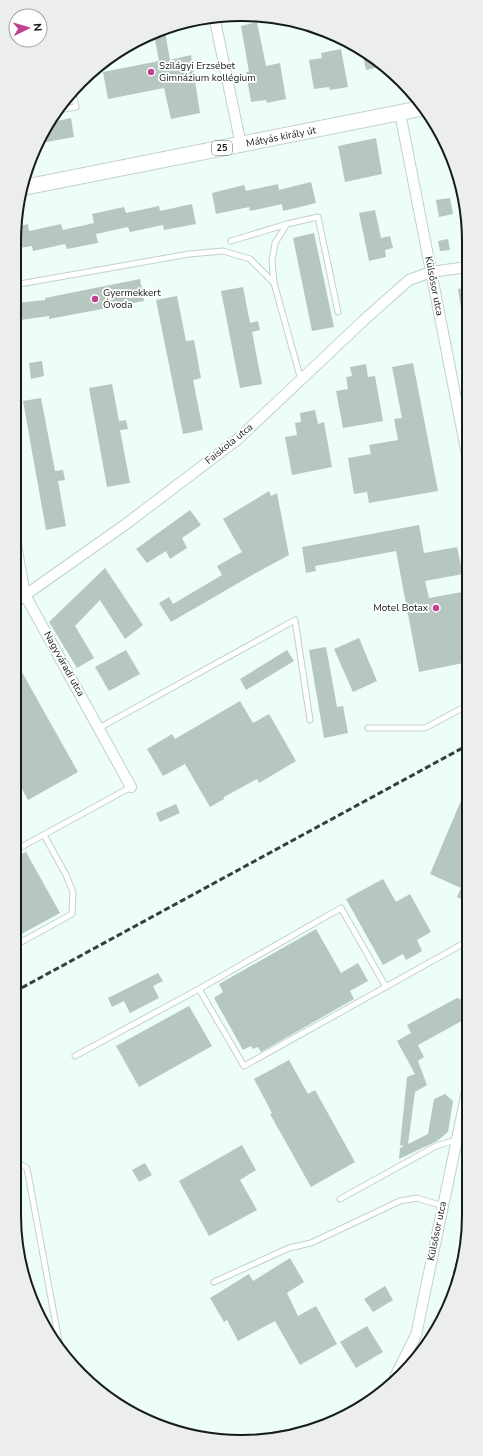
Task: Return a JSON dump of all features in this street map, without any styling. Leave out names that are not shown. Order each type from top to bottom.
[{"type":"main road","name":"Mátyás király út","points":[[28,187],[417,109]]},
{"type":"street","points":[[215,23],[241,145]]},
{"type":"street","name":"Külsősor utca","points":[[400,112],[431,272],[462,401]]},
{"type":"street","name":"Faiskola utca","points":[[21,598],[126,524],[238,439],[363,321],[409,280],[431,272],[462,268]]},
{"type":"street","name":"Nagyváradi utca","points":[[21,570],[26,595],[131,787]]},
{"type":"street","name":"Külsősor utca","points":[[400,1367],[416,1335],[462,1113]]},
{"type":"lane","points":[[66,109],[76,107],[74,98]]},
{"type":"lane","points":[[231,241],[287,224],[318,217],[338,312]]},
{"type":"lane","points":[[287,224],[275,243],[272,261],[274,283],[301,380]]},
{"type":"lane","points":[[21,284],[189,254],[223,251],[250,259],[274,283]]},
{"type":"lane","points":[[99,728],[295,620],[310,720]]},
{"type":"lane","points":[[368,728],[425,728],[462,708]]},
{"type":"lane","points":[[21,847],[131,787]]},
{"type":"lane","points":[[21,942],[72,914],[73,892],[66,875],[44,834]]},
{"type":"lane","points":[[75,1056],[199,989],[341,908],[386,987]]},
{"type":"lane","points":[[199,989],[244,1066],[462,944]]},
{"type":"lane","points":[[340,1199],[436,1146],[456,1140]]},
{"type":"lane","points":[[21,1165],[27,1168],[58,1337]]},
{"type":"lane","points":[[214,1282],[289,1248],[311,1242],[400,1201],[417,1198],[443,1206]]},
{"type":"building","points":[[257,22],[266,66],[280,63],[286,99],[267,103],[266,100],[251,102],[246,72],[249,72],[241,26]]},
{"type":"building","name":"Szilágyi Erzsébet Gimnázium kollégium","points":[[166,35],[170,60],[191,55],[200,113],[171,119],[164,88],[108,99],[103,72],[159,61],[155,39]]},
{"type":"building","points":[[341,49],[348,87],[330,90],[329,87],[314,89],[309,60],[322,58],[321,53]]},
{"type":"building","points":[[364,58],[377,68],[366,70]]},
{"type":"building","points":[[71,118],[74,137],[45,142],[51,131],[57,121]]},
{"type":"building","points":[[376,138],[382,174],[345,182],[338,146]]},
{"type":"building","points":[[311,182],[316,203],[283,211],[282,204],[250,211],[249,207],[216,214],[212,193],[244,185],[246,191],[278,184],[279,190]]},
{"type":"building","points":[[450,198],[453,214],[439,217],[436,200]]},
{"type":"building","points":[[192,204],[196,224],[164,230],[163,225],[130,232],[128,227],[96,234],[98,243],[67,249],[65,244],[33,251],[32,246],[21,248],[21,226],[28,224],[29,231],[61,224],[63,230],[94,223],[92,214],[124,207],[126,213],[159,206],[160,211]]},
{"type":"building","points":[[375,210],[381,238],[390,236],[393,248],[385,250],[386,257],[369,261],[359,213]]},
{"type":"building","points":[[314,233],[334,327],[312,331],[293,238]]},
{"type":"building","points":[[448,239],[450,250],[440,251],[438,241]]},
{"type":"building","name":"Gyermekkert Óvoda","points":[[140,279],[144,301],[49,319],[49,316],[21,320],[21,303],[45,300],[45,298]]},
{"type":"building","points":[[243,287],[250,323],[258,321],[260,330],[252,332],[262,384],[240,388],[221,291]]},
{"type":"building","points":[[462,288],[462,315],[458,289]]},
{"type":"building","points":[[177,296],[186,341],[194,340],[201,378],[193,380],[203,430],[183,434],[156,300]]},
{"type":"building","points":[[42,361],[44,376],[31,379],[29,363]]},
{"type":"building","points":[[413,363],[438,491],[369,503],[367,492],[354,494],[348,458],[371,454],[369,445],[398,440],[394,419],[402,418],[392,367]]},
{"type":"building","points":[[366,364],[368,377],[375,376],[383,421],[343,428],[336,391],[348,389],[346,377],[352,376],[350,367]]},
{"type":"building","points":[[112,384],[119,421],[126,420],[128,429],[120,430],[130,483],[107,487],[89,388]]},
{"type":"building","points":[[41,398],[55,471],[63,470],[65,480],[58,481],[66,526],[46,530],[23,401]]},
{"type":"building","points":[[315,410],[318,424],[324,422],[332,467],[292,475],[285,437],[297,435],[295,423],[301,422],[300,413]]},
{"type":"building","points":[[269,491],[271,496],[277,493],[289,555],[171,622],[159,603],[169,597],[173,604],[222,575],[217,566],[242,552],[223,519]]},
{"type":"building","points":[[190,510],[201,525],[182,538],[187,548],[170,559],[166,551],[147,563],[136,549]]},
{"type":"building","name":"Motel Botax","points":[[419,525],[424,553],[457,547],[462,574],[425,581],[429,598],[462,592],[462,663],[419,672],[396,551],[315,566],[316,571],[306,573],[302,547]]},
{"type":"building","points":[[105,568],[143,625],[125,639],[100,600],[75,626],[94,658],[77,668],[49,622]]},
{"type":"building","points":[[359,638],[377,681],[353,692],[334,649]]},
{"type":"building","points":[[326,647],[337,707],[343,706],[348,733],[324,738],[309,650]]},
{"type":"building","points":[[126,650],[140,674],[109,691],[95,667]]},
{"type":"building","points":[[287,650],[294,661],[246,690],[240,679]]},
{"type":"building","points":[[21,670],[78,772],[28,800],[21,787]]},
{"type":"building","points":[[240,701],[253,723],[269,714],[296,761],[259,783],[257,779],[224,797],[224,799],[210,807],[185,764],[163,776],[147,749],[172,734],[175,739]]},
{"type":"building","points":[[462,798],[462,899],[457,897],[461,888],[430,874]]},
{"type":"building","points":[[176,804],[180,813],[160,822],[156,813]]},
{"type":"building","points":[[26,852],[60,913],[21,934],[21,854]]},
{"type":"building","points":[[383,879],[396,902],[410,894],[431,932],[417,940],[422,951],[406,960],[403,954],[383,965],[346,899]]},
{"type":"building","points":[[316,929],[341,973],[358,963],[368,981],[350,991],[354,999],[261,1052],[258,1047],[253,1049],[251,1046],[243,1050],[214,998],[223,992],[219,984]]},
{"type":"building","points":[[158,973],[163,981],[153,986],[159,998],[130,1013],[124,1001],[112,1007],[108,998]]},
{"type":"building","points":[[457,998],[462,1000],[462,1021],[418,1045],[424,1057],[418,1061],[427,1085],[415,1092],[408,1144],[428,1134],[434,1099],[445,1094],[453,1101],[448,1132],[437,1141],[399,1159],[400,1148],[404,1146],[400,1145],[407,1077],[415,1074],[397,1041],[411,1033],[407,1025]]},
{"type":"building","points":[[189,1006],[212,1046],[139,1087],[116,1046]]},
{"type":"building","points":[[289,1060],[308,1094],[315,1090],[355,1162],[311,1187],[270,1114],[272,1113],[254,1079]]},
{"type":"building","points":[[242,1145],[256,1170],[240,1180],[257,1210],[209,1236],[179,1181]]},
{"type":"building","points":[[145,1163],[152,1175],[139,1182],[132,1170]]},
{"type":"building","points":[[290,1258],[304,1282],[287,1293],[298,1316],[316,1306],[337,1344],[300,1365],[275,1321],[238,1341],[227,1320],[224,1322],[210,1298],[249,1274],[253,1281]]},
{"type":"building","points":[[385,1286],[393,1300],[373,1312],[364,1299]]},
{"type":"building","points":[[367,1326],[383,1352],[356,1368],[340,1342]]},
{"type":"railway","points":[[21,988],[462,748]]},
{"type":"place","name":"Szilágyi Erzsébet Gimnázium kollégium","points":[[151,72]]},
{"type":"place","name":"Gyermekkert Óvoda","points":[[95,299]]},
{"type":"place","name":"Motel Botax","points":[[436,608]]}]
